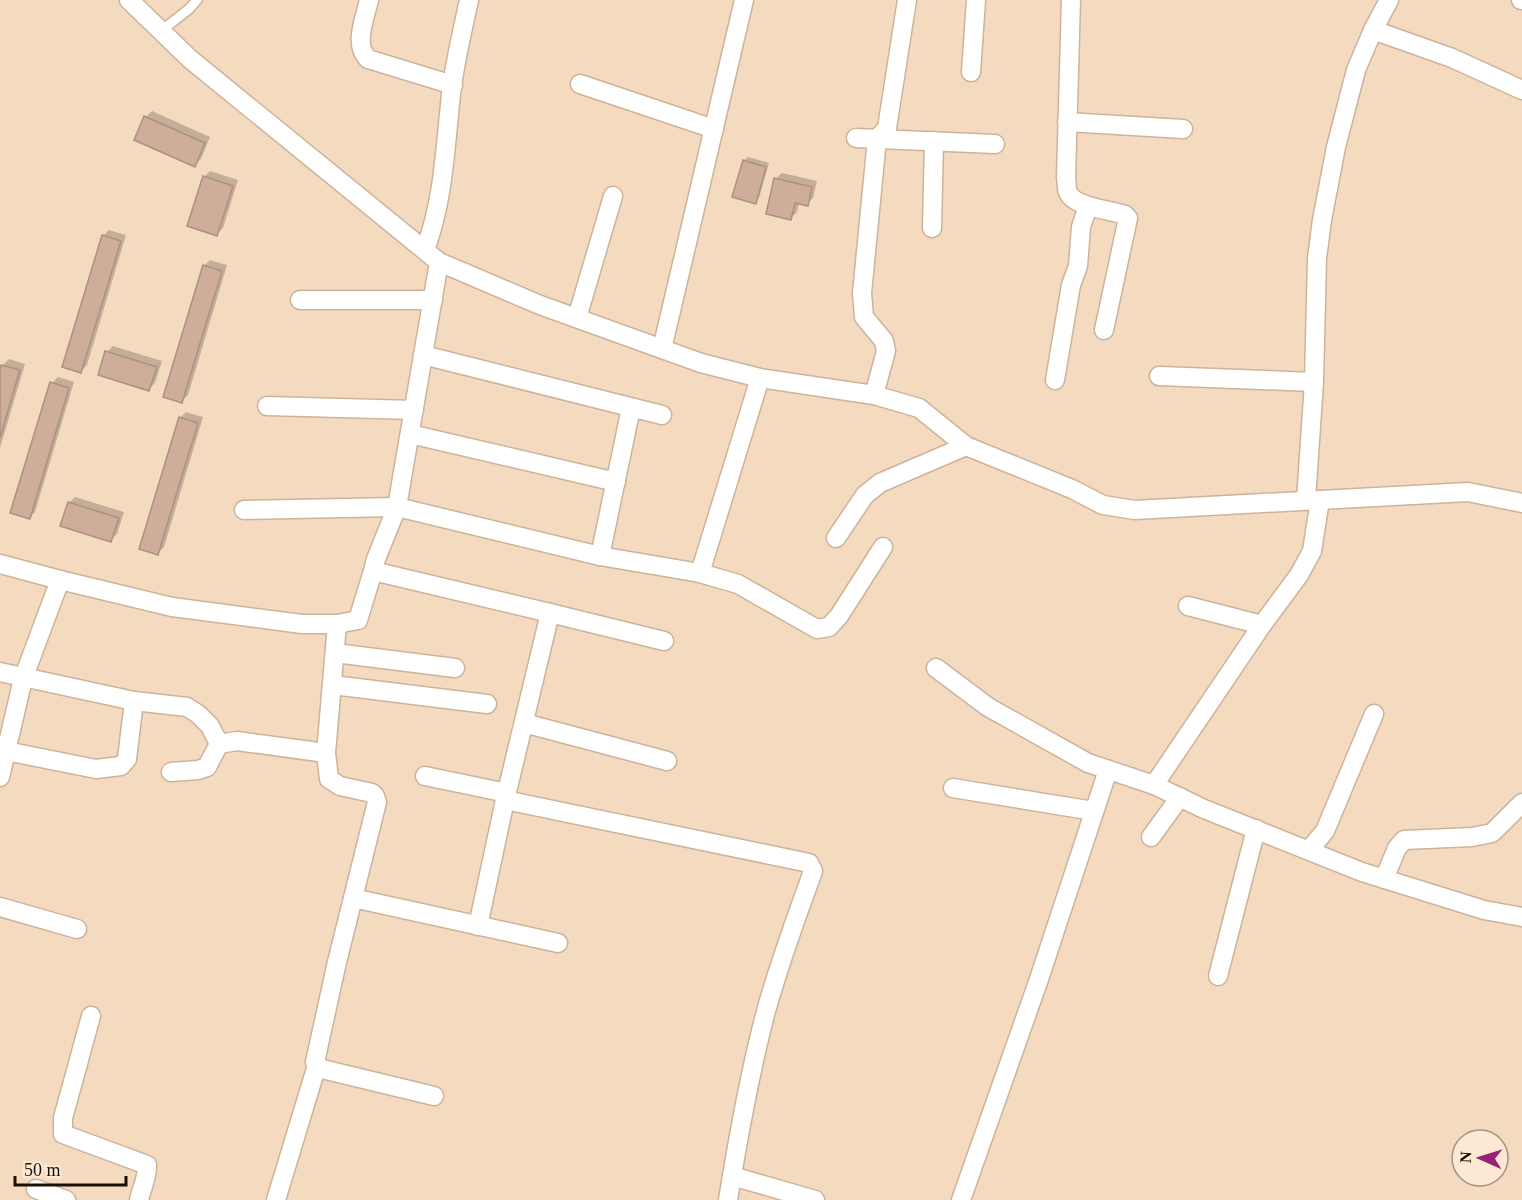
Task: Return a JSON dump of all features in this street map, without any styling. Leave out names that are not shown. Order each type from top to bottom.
[{"type":"street","points":[[129,0],[234,95],[439,262],[540,305],[701,363],[760,378],[874,395],[919,408],[966,446],[1072,489],[1103,505],[1135,510],[1468,492],[1522,504]]},
{"type":"street","points":[[369,0],[360,45],[362,53],[368,59],[453,85]]},
{"type":"street","points":[[662,349],[744,0]]},
{"type":"street","points":[[874,395],[886,351],[884,341],[864,317],[862,293],[877,139],[887,128],[907,0]]},
{"type":"street","points":[[971,72],[976,0]]},
{"type":"street","points":[[1071,0],[1066,177],[1068,194],[1075,201],[1125,214],[1128,218],[1104,330]]},
{"type":"street","points":[[1154,785],[1262,625],[1299,575],[1312,551],[1317,528],[1313,500],[1314,382],[1317,258],[1322,220],[1346,104],[1356,70],[1389,0]]},
{"type":"street","points":[[425,250],[442,191],[453,85],[466,1]]},
{"type":"street","points":[[1373,30],[1452,58],[1522,90]]},
{"type":"street","points":[[580,84],[714,129]]},
{"type":"street","points":[[1067,122],[1183,129]]},
{"type":"street","points":[[856,138],[995,144]]},
{"type":"street","points":[[932,228],[934,141]]},
{"type":"street","points":[[577,318],[613,196]]},
{"type":"street","points":[[1055,380],[1071,285],[1078,266],[1081,227],[1088,206]]},
{"type":"street","points":[[0,564],[172,607],[302,624],[337,624],[358,620],[376,559],[397,507],[439,262]]},
{"type":"street","points":[[300,300],[433,300]]},
{"type":"street","points":[[423,355],[662,415]]},
{"type":"street","points":[[1159,376],[1314,382]]},
{"type":"street","points":[[700,573],[760,378]]},
{"type":"street","points":[[267,406],[414,410]]},
{"type":"street","points":[[600,556],[631,408]]},
{"type":"street","points":[[410,434],[616,482]]},
{"type":"street","points":[[836,538],[865,495],[880,483],[966,446]]},
{"type":"street","points":[[244,510],[397,507],[600,556],[700,573],[738,584],[817,629],[829,627],[839,616],[883,547]]},
{"type":"street","points":[[373,571],[664,641]]},
{"type":"street","points":[[0,777],[23,679],[60,580]]},
{"type":"street","points":[[1188,606],[1262,625]]},
{"type":"street","points":[[478,926],[550,613]]},
{"type":"street","points":[[276,1200],[317,1065],[315,1057],[377,802],[372,793],[340,786],[329,778],[327,753],[337,624]]},
{"type":"street","points":[[335,653],[455,668]]},
{"type":"street","points":[[936,668],[988,707],[1088,763],[1154,785],[1256,829],[1384,879],[1484,910],[1522,916]]},
{"type":"street","points":[[0,672],[23,679],[134,701],[187,707],[210,726],[219,744]]},
{"type":"street","points":[[333,685],[487,704]]},
{"type":"street","points":[[6,751],[96,769],[121,766],[127,759],[134,701]]},
{"type":"street","points":[[1309,850],[1324,831],[1374,714]]},
{"type":"street","points":[[524,723],[667,761]]},
{"type":"street","points":[[219,744],[237,741],[327,753]]},
{"type":"street","points":[[171,772],[207,767],[219,744]]},
{"type":"street","points":[[961,1200],[1038,982],[1108,770]]},
{"type":"street","points":[[425,776],[506,797],[809,863],[812,867],[813,871],[777,972],[764,1018],[744,1107],[728,1200]]},
{"type":"street","points":[[952,788],[1094,811]]},
{"type":"street","points":[[1151,837],[1180,797]]},
{"type":"street","points":[[1384,879],[1397,848],[1404,840],[1472,837],[1492,833],[1522,803]]},
{"type":"street","points":[[1218,976],[1256,829]]},
{"type":"street","points":[[353,898],[558,943]]},
{"type":"street","points":[[0,907],[77,929]]},
{"type":"street","points":[[91,1016],[63,1118],[63,1134],[147,1166],[148,1170],[140,1190],[139,1200]]},
{"type":"street","points":[[317,1065],[322,1069],[434,1096]]},
{"type":"street","points":[[732,1176],[814,1200]]},
{"type":"street","points":[[36,1189],[66,1200]]},
{"type":"lane","points":[[161,31],[197,0]]},
{"type":"building","points":[[144,116],[205,143],[195,167],[134,140]]},
{"type":"building","points":[[743,160],[766,167],[756,204],[732,197]]},
{"type":"building","points":[[203,176],[233,186],[217,236],[187,226]]},
{"type":"building","points":[[774,178],[812,187],[808,206],[795,203],[791,220],[766,214]]},
{"type":"building","points":[[102,235],[121,241],[81,373],[62,367]]},
{"type":"building","points":[[203,265],[222,271],[182,403],[163,397]]},
{"type":"building","points":[[105,351],[157,367],[149,391],[98,375]]},
{"type":"building","points":[[1,365],[20,370],[0,438],[0,369]]},
{"type":"building","points":[[50,382],[69,388],[30,519],[10,513]]},
{"type":"building","points":[[179,417],[198,423],[158,555],[139,549]]},
{"type":"building","points":[[68,502],[119,518],[111,542],[60,526]]}]
